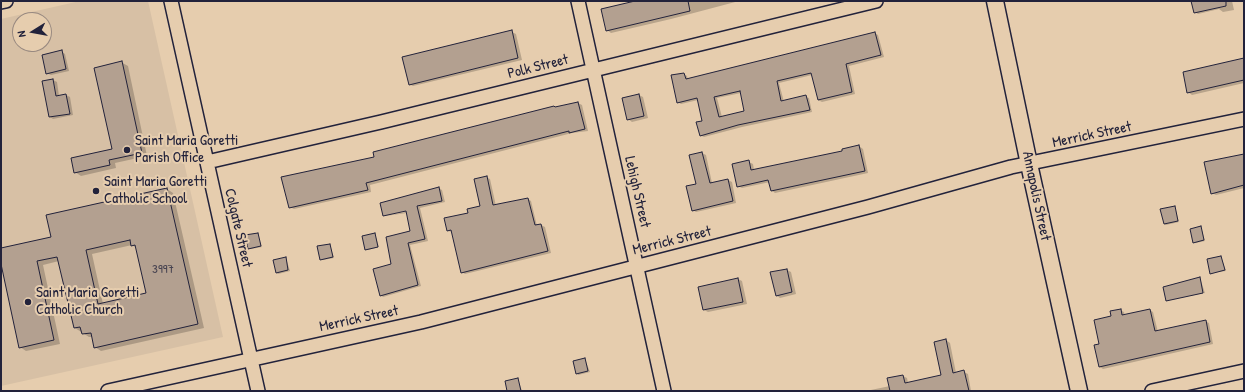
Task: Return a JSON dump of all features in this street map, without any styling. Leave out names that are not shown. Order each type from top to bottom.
[{"type":"street","points":[[1,2],[6,1]]},
{"type":"street","name":"Colgate Street","points":[[171,1],[258,391]]},
{"type":"street","name":"Lehigh Street","points":[[578,1],[638,267],[664,391]]},
{"type":"street","name":"Polk Street","points":[[207,162],[381,122],[876,1]]},
{"type":"street","name":"Annapolis Street","points":[[995,1],[1079,391]]},
{"type":"street","name":"Merrick Street","points":[[108,391],[421,322],[638,267],[1029,164],[1244,119]]},
{"type":"street","points":[[1152,391],[1244,371]]},
{"type":"shaded area","name":"Saint Maria Goretti Catholic School","points":[[80,1],[148,1],[223,337],[1,386],[1,19],[12,16],[12,52],[52,52],[52,12],[32,12]]},
{"type":"building","points":[[635,1],[688,1],[690,11],[606,31],[601,9]]},
{"type":"building","points":[[1191,1],[1226,1],[1226,6],[1194,13]]},
{"type":"building","points":[[512,30],[518,58],[409,85],[402,57]]},
{"type":"building","points":[[875,32],[881,55],[846,64],[852,92],[818,100],[811,73],[777,81],[781,101],[806,95],[810,110],[738,125],[700,136],[696,122],[702,121],[697,98],[677,103],[671,75],[684,73],[686,79]],"holes":[[[740,91],[744,111],[719,117],[714,97]]]},
{"type":"building","points":[[62,50],[66,69],[46,74],[42,55]]},
{"type":"building","points":[[1244,58],[1244,80],[1187,93],[1183,72]]},
{"type":"building","points":[[122,61],[142,153],[109,160],[110,165],[74,173],[71,158],[112,149],[94,68]]},
{"type":"building","points":[[53,79],[56,96],[66,94],[70,114],[49,117],[42,81]]},
{"type":"building","points":[[639,94],[644,116],[627,120],[622,98]]},
{"type":"building","points":[[578,102],[585,129],[569,133],[569,131],[366,183],[368,190],[289,208],[281,177],[374,157],[373,152],[554,106]]},
{"type":"building","points":[[859,145],[865,171],[771,191],[768,180],[737,187],[732,164],[749,160],[751,170],[842,151],[842,149]]},
{"type":"building","points":[[702,152],[710,183],[728,179],[733,201],[692,211],[686,186],[696,184],[689,155]]},
{"type":"building","points":[[1244,154],[1244,185],[1211,194],[1204,162]]},
{"type":"building","points":[[487,176],[493,205],[528,198],[535,225],[541,224],[548,251],[461,273],[451,230],[447,231],[444,218],[468,213],[467,209],[480,206],[474,179]]},
{"type":"building","points":[[439,187],[442,201],[417,206],[425,239],[408,243],[418,285],[380,296],[373,269],[391,264],[386,237],[410,231],[406,211],[383,216],[380,203]]},
{"type":"building","name":"Saint Maria Goretti Catholic School","points":[[167,188],[198,324],[94,348],[91,333],[82,334],[80,327],[74,328],[57,257],[37,261],[54,340],[19,348],[1,264],[1,248],[51,237],[46,215]],"holes":[[[130,240],[131,246],[135,245],[146,293],[98,304],[86,250]]]},
{"type":"building","points":[[1175,206],[1178,221],[1164,224],[1160,209]]},
{"type":"building","points":[[1201,226],[1204,240],[1193,243],[1190,229]]},
{"type":"building","points":[[258,233],[261,246],[248,249],[245,235]]},
{"type":"building","points":[[375,233],[378,247],[365,250],[362,236]]},
{"type":"building","points":[[330,244],[333,257],[320,260],[317,246]]},
{"type":"building","points":[[1221,256],[1225,270],[1210,274],[1207,259]]},
{"type":"building","points":[[286,257],[288,270],[276,273],[273,260]]},
{"type":"building","points":[[787,269],[792,292],[776,296],[770,272]]},
{"type":"building","points":[[1200,277],[1203,293],[1166,301],[1163,287]]},
{"type":"building","points":[[738,278],[743,302],[703,310],[698,287]]},
{"type":"building","points":[[1121,309],[1122,315],[1150,309],[1155,331],[1206,320],[1210,342],[1099,367],[1094,345],[1099,344],[1094,320],[1111,316],[1110,311]]},
{"type":"building","points":[[946,339],[953,373],[964,370],[969,391],[890,391],[887,378],[903,375],[905,383],[941,375],[934,342]]},
{"type":"building","points":[[585,358],[588,371],[576,374],[573,361]]},
{"type":"building","points":[[518,378],[521,391],[507,391],[505,381]]},
{"type":"place","name":"Saint Maria Goretti Parish Office","points":[[127,150]]},
{"type":"place","name":"Saint Maria Goretti Catholic School","points":[[96,191]]},
{"type":"place","name":"Saint Maria Goretti Catholic Church","points":[[28,302]]}]
